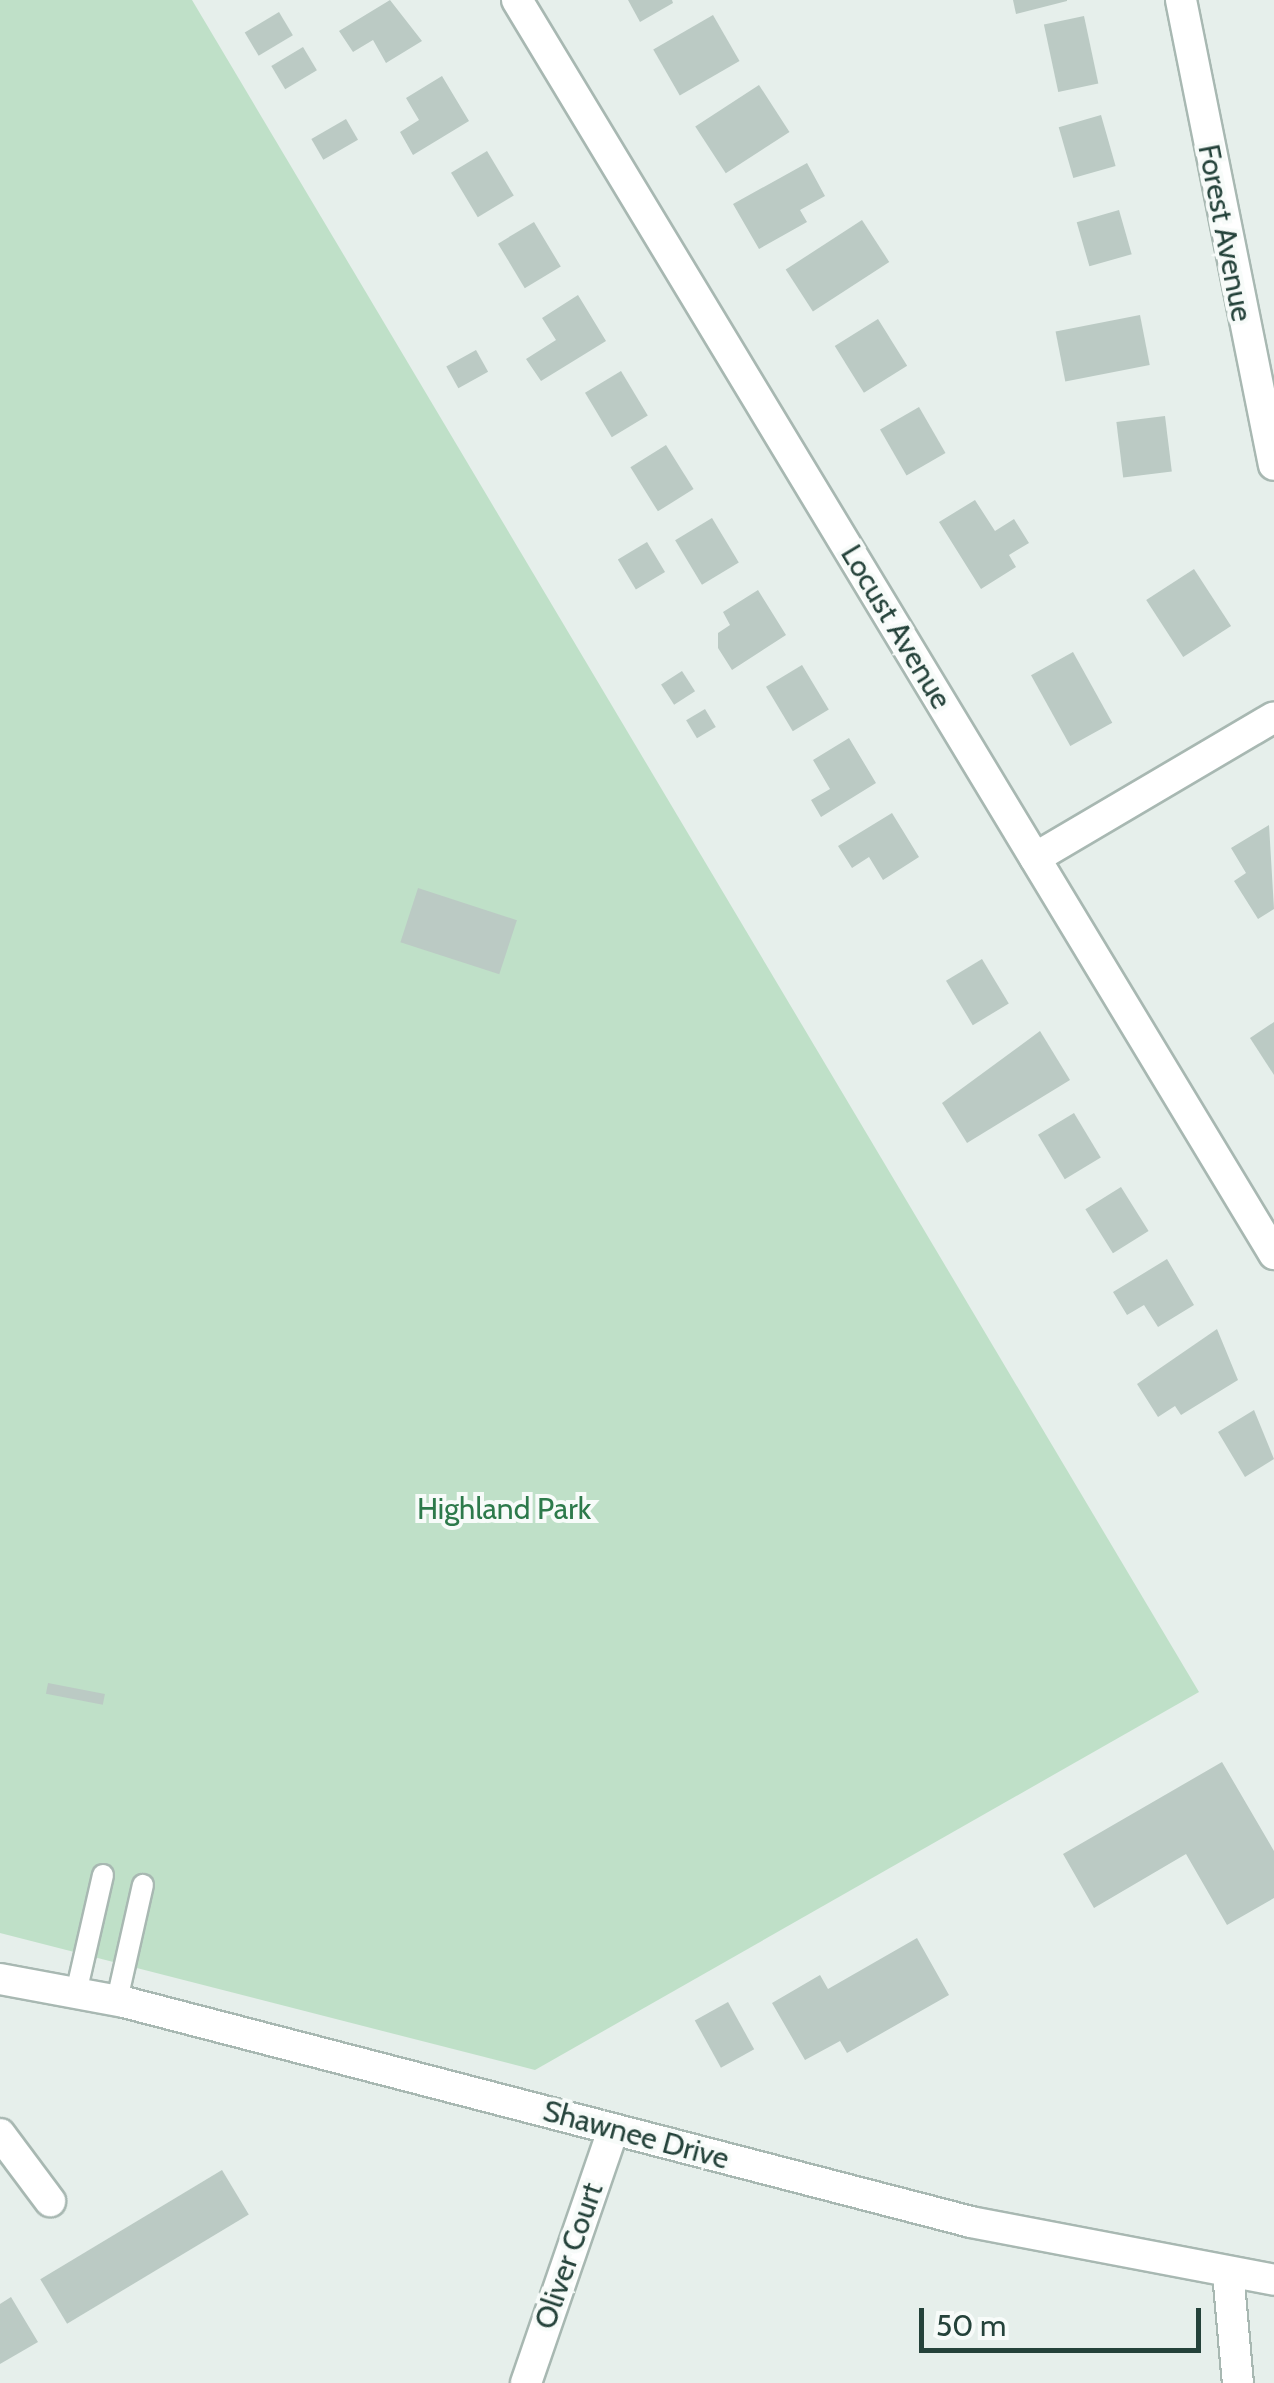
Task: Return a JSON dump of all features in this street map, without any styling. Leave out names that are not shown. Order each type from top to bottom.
[{"type":"street","name":"Locust Avenue","points":[[518,0],[1274,1254]]},
{"type":"street","name":"Forest Avenue","points":[[1181,0],[1274,465]]},
{"type":"street","points":[[1036,858],[1274,717]]},
{"type":"street","name":"Shawnee Drive","points":[[0,1979],[117,2000],[971,2222],[1274,2280]]},
{"type":"street","name":"Oliver Court","points":[[526,2383],[613,2130]]},
{"type":"street","points":[[0,2134],[50,2202]]},
{"type":"street","points":[[1228,2272],[1238,2383]]},
{"type":"lane","points":[[76,1993],[103,1875]]},
{"type":"lane","points":[[117,2000],[143,1885]]},
{"type":"green space","name":"Highland Park","points":[[0,0],[192,0],[1199,1692],[535,2070],[0,1933]]},
{"type":"building","points":[[390,0],[422,41],[386,63],[373,40],[353,52],[339,31]]},
{"type":"building","points":[[628,0],[672,0],[673,3],[640,22]]},
{"type":"building","points":[[1013,0],[1067,0],[1067,1],[1016,14]]},
{"type":"building","points":[[279,12],[293,35],[259,56],[245,33]]},
{"type":"building","points":[[713,15],[740,61],[680,95],[653,50]]},
{"type":"building","points":[[1084,16],[1098,83],[1058,92],[1044,25]]},
{"type":"building","points":[[303,47],[317,70],[285,89],[271,66]]},
{"type":"building","points":[[442,76],[469,121],[413,155],[400,132],[419,120],[406,98]]},
{"type":"building","points":[[759,85],[789,132],[726,173],[695,126]]},
{"type":"building","points":[[1101,115],[1116,166],[1073,178],[1059,127]]},
{"type":"building","points":[[346,119],[358,140],[323,160],[311,139]]},
{"type":"building","points":[[487,151],[514,196],[478,217],[451,173]]},
{"type":"building","points":[[807,163],[825,196],[800,210],[807,222],[759,249],[733,204]]},
{"type":"building","points":[[1119,210],[1132,254],[1089,266],[1077,222]]},
{"type":"building","points":[[862,220],[889,262],[813,311],[786,270]]},
{"type":"building","points":[[534,222],[561,267],[525,288],[498,244]]},
{"type":"building","points":[[578,295],[606,341],[541,381],[526,359],[556,340],[542,318]]},
{"type":"building","points":[[1140,315],[1150,365],[1065,381],[1056,331]]},
{"type":"building","points":[[878,319],[907,366],[864,393],[835,346]]},
{"type":"building","points":[[476,350],[488,372],[458,388],[446,366]]},
{"type":"building","points":[[621,371],[648,416],[612,437],[585,393]]},
{"type":"building","points":[[919,407],[946,453],[907,475],[880,430]]},
{"type":"building","points":[[1165,416],[1172,472],[1123,478],[1116,422]]},
{"type":"building","points":[[666,445],[694,489],[658,511],[630,467]]},
{"type":"building","points":[[975,500],[995,531],[1014,519],[1029,543],[1009,555],[1016,567],[981,589],[939,522]]},
{"type":"building","points":[[712,518],[739,563],[702,585],[675,540]]},
{"type":"building","points":[[647,542],[665,572],[636,590],[618,560]]},
{"type":"building","points":[[1194,569],[1231,626],[1183,657],[1146,600]]},
{"type":"building","points":[[758,590],[786,635],[732,670],[718,648],[718,633],[730,625],[723,612]]},
{"type":"building","points":[[1073,652],[1112,723],[1070,746],[1031,675]]},
{"type":"building","points":[[802,665],[829,710],[793,731],[766,687]]},
{"type":"building","points":[[682,671],[695,691],[674,705],[661,685]]},
{"type":"building","points":[[705,709],[716,727],[697,738],[686,720]]},
{"type":"building","points":[[849,738],[876,783],[821,817],[811,800],[830,789],[813,760]]},
{"type":"building","points":[[892,813],[919,857],[883,880],[869,857],[852,868],[838,846]]},
{"type":"building","points":[[1269,825],[1274,909],[1258,919],[1234,881],[1246,873],[1231,848]]},
{"type":"building","points":[[418,888],[517,920],[499,974],[400,942]]},
{"type":"building","points":[[982,959],[1009,1004],[973,1025],[946,981]]},
{"type":"building","points":[[1274,1022],[1274,1075],[1250,1038]]},
{"type":"building","points":[[1040,1031],[1070,1080],[967,1143],[942,1103]]},
{"type":"building","points":[[1074,1113],[1101,1158],[1065,1179],[1038,1135]]},
{"type":"building","points":[[1121,1187],[1149,1231],[1113,1253],[1085,1209]]},
{"type":"building","points":[[1167,1259],[1194,1305],[1158,1327],[1144,1305],[1127,1315],[1113,1292]]},
{"type":"building","points":[[1217,1329],[1238,1380],[1181,1415],[1175,1406],[1158,1417],[1137,1384]]},
{"type":"building","points":[[1254,1410],[1274,1459],[1245,1477],[1218,1432]]},
{"type":"building","points":[[48,1683],[105,1694],[103,1705],[46,1694]]},
{"type":"building","points":[[1222,1762],[1274,1851],[1274,1898],[1227,1925],[1186,1854],[1094,1908],[1063,1854]]},
{"type":"building","points":[[917,1938],[949,1995],[847,2053],[840,2041],[805,2060],[772,2003],[820,1975],[828,1989]]},
{"type":"building","points":[[728,2002],[754,2049],[721,2068],[695,2020]]},
{"type":"building","points":[[222,2170],[249,2215],[67,2324],[40,2279]]},
{"type":"building","points":[[11,2297],[38,2342],[0,2364],[0,2304]]}]
